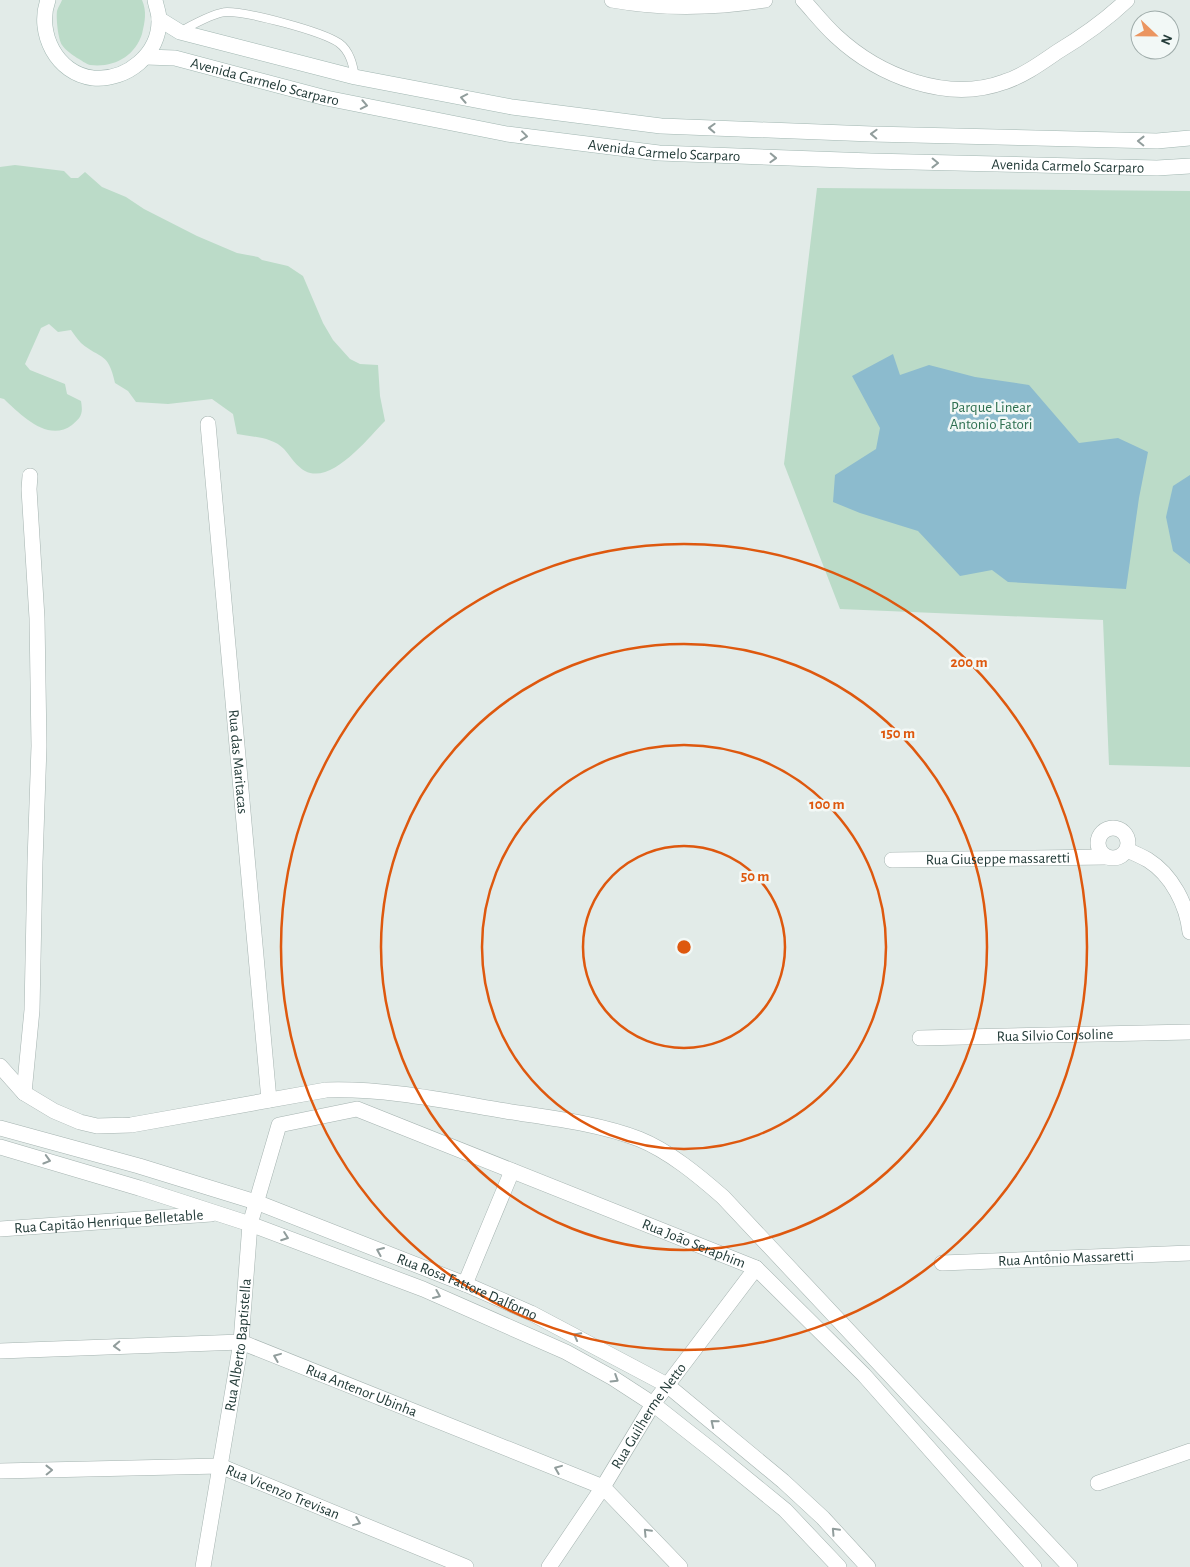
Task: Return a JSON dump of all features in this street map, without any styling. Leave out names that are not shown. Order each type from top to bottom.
[{"type":"street","points":[[48,0],[44,22],[47,42],[58,59],[74,71],[92,78],[112,77],[131,70],[146,56],[156,39],[159,19],[155,0]]},
{"type":"street","points":[[612,0],[690,6],[765,0]]},
{"type":"street","points":[[803,0],[836,36],[867,60],[898,75],[923,84],[963,90],[982,88],[1005,82],[1039,64],[1078,40],[1127,0]]},
{"type":"street","name":"Avenida Carmelo Scarparo","points":[[159,19],[180,32],[355,77],[512,107],[661,126],[1147,141],[1190,138]]},
{"type":"street","name":"Avenida Carmelo Scarparo","points":[[146,56],[175,58],[326,98],[507,134],[659,154],[881,162],[1157,168],[1190,166]]},
{"type":"street","name":"Rua das Maritacas","points":[[208,424],[269,1100]]},
{"type":"street","points":[[24,1093],[32,1010],[39,746],[30,476]]},
{"type":"street","points":[[1108,828],[1119,829],[1128,841],[1127,850],[1115,859],[1106,857],[1099,850],[1098,840],[1108,828]]},
{"type":"street","points":[[1127,850],[1149,860],[1166,876],[1179,894],[1189,922],[1190,932]]},
{"type":"street","name":"Rua Giuseppe massaretti","points":[[892,860],[1106,857]]},
{"type":"street","name":"Rua Silvio Consoline","points":[[920,1038],[1190,1032]]},
{"type":"street","points":[[0,1066],[24,1093],[54,1111],[80,1122],[97,1126],[131,1125],[326,1090],[354,1089],[395,1093],[580,1123],[640,1140],[662,1151],[697,1175],[723,1197],[1070,1567]]},
{"type":"street","name":"Rua João Seraphim","points":[[279,1126],[357,1109],[756,1268],[864,1375],[1034,1567]]},
{"type":"street","name":"Rua Alberto Baptistella","points":[[203,1567],[241,1342],[250,1224],[279,1126]]},
{"type":"street","name":"Rua Rosa Fattore Dalforno","points":[[0,1128],[256,1202],[465,1284],[531,1313],[667,1385],[783,1481],[823,1518],[868,1567]]},
{"type":"street","name":"Rua Rosa Fattore Dalforno","points":[[0,1147],[78,1169],[250,1224],[423,1289],[566,1352],[613,1378],[653,1404],[714,1452],[785,1510],[839,1567]]},
{"type":"street","points":[[78,1169],[84,1152]]},
{"type":"street","points":[[465,1284],[512,1171]]},
{"type":"street","name":"Rua Capitão Henrique Belletable","points":[[0,1229],[218,1214]]},
{"type":"street","name":"Rua Antônio Massaretti","points":[[942,1263],[1190,1253]]},
{"type":"street","name":"Rua Guilherme Netto","points":[[548,1567],[603,1487],[653,1404],[756,1268]]},
{"type":"street","name":"Rua Antenor Ubinha","points":[[0,1351],[241,1342],[603,1487],[680,1567]]},
{"type":"street","points":[[1098,1483],[1190,1451]]},
{"type":"street","name":"Rua Vicenzo Trevisan","points":[[0,1471],[220,1466],[466,1567]]},
{"type":"lane","points":[[180,32],[201,20],[226,11],[312,31],[340,44],[352,60],[355,77]]},
{"type":"green space","points":[[62,0],[142,0],[145,17],[139,42],[129,54],[115,62],[107,65],[90,65],[85,63],[67,51],[61,42],[57,10]]},
{"type":"green space","points":[[15,165],[64,171],[71,178],[78,178],[85,172],[102,187],[126,197],[144,209],[197,236],[237,253],[288,266],[303,276],[323,323],[333,340],[350,359],[360,364],[378,365],[380,396],[385,421],[349,458],[338,466],[315,474],[302,469],[284,449],[274,442],[237,434],[233,414],[212,399],[168,404],[136,402],[128,391],[115,383],[110,366],[103,357],[81,343],[71,330],[58,332],[49,324],[41,328],[25,364],[30,370],[65,384],[67,394],[81,401],[82,412],[72,425],[63,430],[54,431],[35,425],[4,399],[0,398],[0,167]]},
{"type":"green space","name":"Parque Linear Antonio Fatori","points":[[817,188],[1190,191],[1190,767],[1109,765],[1103,620],[840,609],[784,464]]},
{"type":"water","points":[[893,354],[900,375],[929,365],[975,377],[1029,385],[1079,443],[1118,438],[1148,452],[1139,498],[1126,589],[1008,582],[992,570],[960,576],[918,531],[860,513],[833,502],[835,475],[876,449],[880,428],[852,376]]},
{"type":"water","points":[[1190,475],[1190,564],[1173,551],[1166,517],[1173,486]]}]
